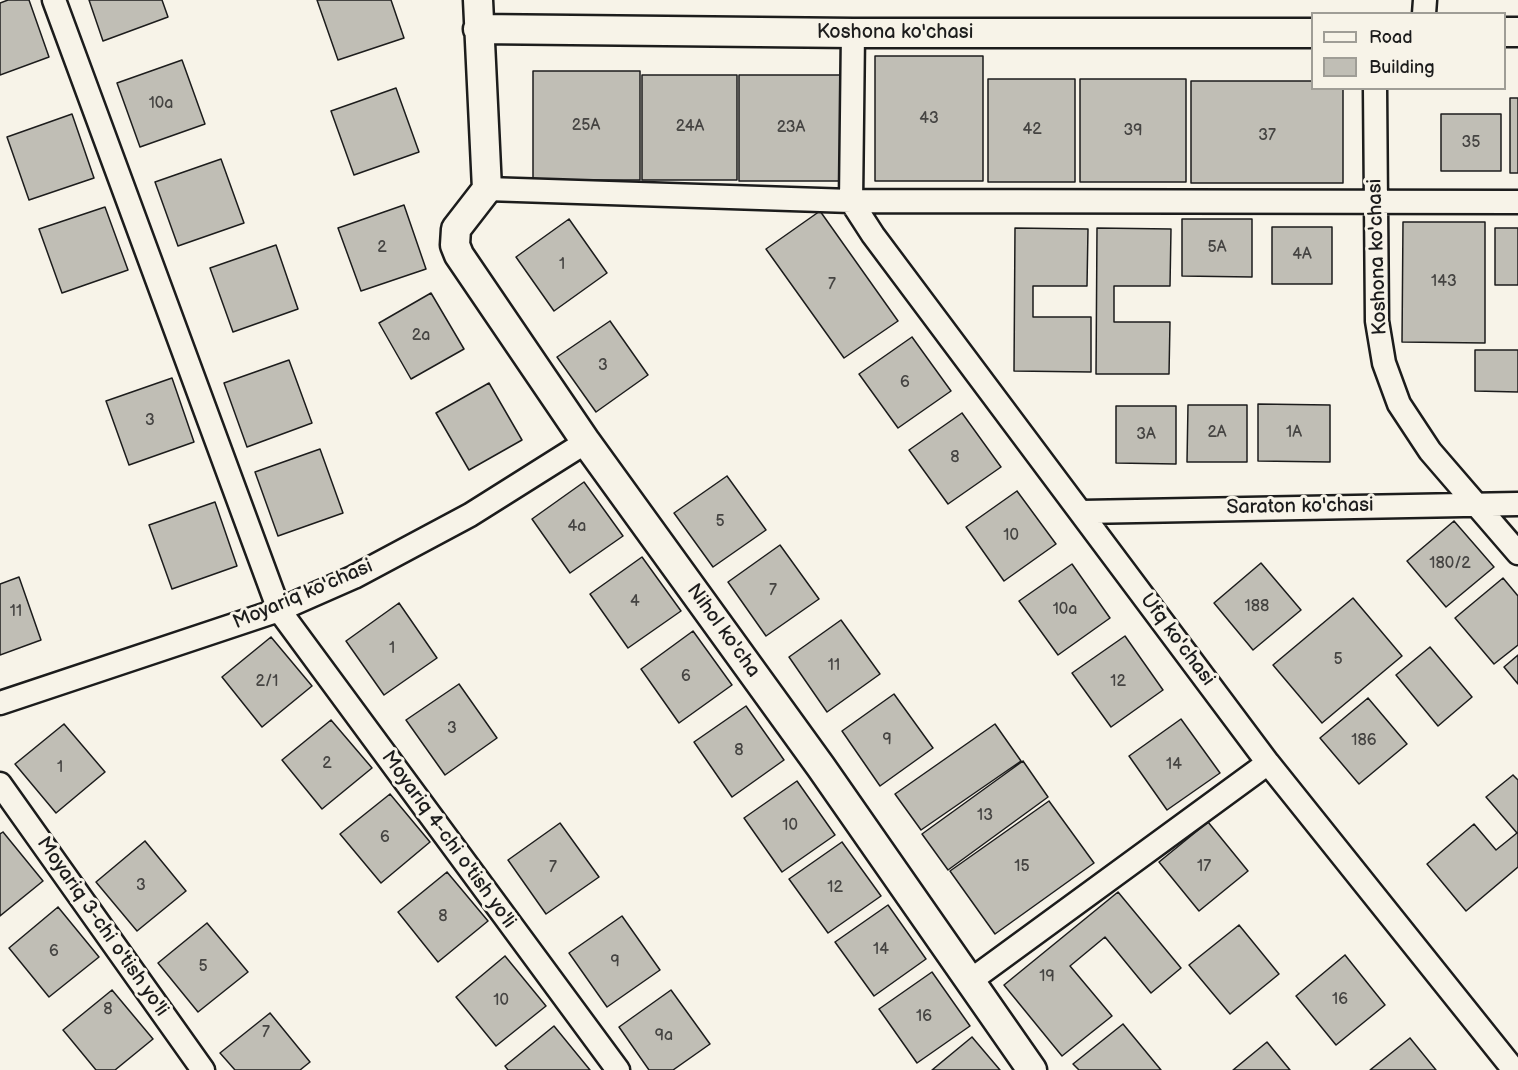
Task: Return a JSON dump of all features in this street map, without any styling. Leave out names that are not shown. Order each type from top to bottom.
[{"type":"street","name":"Moyariq 4-chi o'tish yo'li","points":[[54,0],[279,610],[618,1070]]},
{"type":"street","points":[[478,0],[487,189],[851,201],[1518,202]]},
{"type":"street","name":"Koshona ko'chasi","points":[[478,29],[853,33],[1311,33]]},
{"type":"street","points":[[851,201],[853,33]]},
{"type":"street","name":"Koshona ko'chasi","points":[[1376,90],[1377,321],[1384,363],[1399,404],[1430,451],[1477,503],[1518,554]]},
{"type":"street","name":"Nihol ko'cha","points":[[487,189],[456,229],[455,245],[459,255],[586,442],[821,767],[1032,1070]]},
{"type":"street","name":"Ufq ko'chasi","points":[[851,201],[873,235],[1268,763],[1514,1070]]},
{"type":"street","name":"Moyariq ko'chasi","points":[[0,703],[279,610],[354,577],[470,515],[586,442]]},
{"type":"street","name":"Saraton ko'chasi","points":[[1082,512],[1518,504]]},
{"type":"street","points":[[970,981],[1268,763]]},
{"type":"street","name":"Moyariq 3-chi o'tish yo'li","points":[[0,784],[203,1070]]},
{"type":"building","points":[[8,0],[29,0],[49,57],[0,75],[0,3]]},
{"type":"building","points":[[89,0],[162,0],[168,17],[103,41]]},
{"type":"building","points":[[317,0],[391,0],[404,38],[338,60]]},
{"type":"building","points":[[875,56],[983,56],[983,181],[875,181]]},
{"type":"building","points":[[182,60],[205,124],[140,147],[117,83]]},
{"type":"building","points":[[533,71],[640,71],[640,180],[533,180]]},
{"type":"building","points":[[642,75],[737,75],[737,180],[642,180]]},
{"type":"building","points":[[739,75],[843,75],[843,181],[739,181]]},
{"type":"building","points":[[988,79],[1075,79],[1075,182],[988,182]]},
{"type":"building","points":[[1080,79],[1186,79],[1186,182],[1080,182]]},
{"type":"building","points":[[1191,81],[1311,81],[1311,90],[1343,90],[1343,183],[1191,183]]},
{"type":"building","points":[[396,88],[419,152],[354,175],[331,111]]},
{"type":"building","points":[[1510,98],[1518,98],[1518,173],[1510,173]]},
{"type":"building","points":[[72,114],[94,178],[29,200],[7,137]]},
{"type":"building","points":[[1441,114],[1501,114],[1501,171],[1441,171]]},
{"type":"building","points":[[221,159],[244,223],[178,246],[155,182]]},
{"type":"building","points":[[404,205],[426,269],[361,291],[338,228]]},
{"type":"building","points":[[105,207],[128,270],[62,293],[39,229]]},
{"type":"building","points":[[820,211],[898,321],[844,358],[766,249]]},
{"type":"building","points":[[569,219],[607,273],[554,311],[516,257]]},
{"type":"building","points":[[1182,219],[1252,219],[1252,277],[1182,276]]},
{"type":"building","points":[[1403,222],[1485,222],[1485,343],[1402,342]]},
{"type":"building","points":[[1272,227],[1332,227],[1332,284],[1272,284]]},
{"type":"building","points":[[1015,228],[1088,229],[1087,286],[1033,286],[1033,317],[1091,317],[1091,372],[1014,371]]},
{"type":"building","points":[[1097,228],[1171,229],[1170,286],[1114,286],[1114,322],[1170,322],[1169,374],[1096,374]]},
{"type":"building","points":[[1495,228],[1518,228],[1518,285],[1495,285]]},
{"type":"building","points":[[276,245],[298,309],[233,332],[210,268]]},
{"type":"building","points":[[431,293],[464,349],[411,379],[379,323]]},
{"type":"building","points":[[610,321],[648,375],[596,412],[557,357]]},
{"type":"building","points":[[912,337],[951,391],[898,428],[859,374]]},
{"type":"building","points":[[1475,350],[1518,350],[1518,392],[1475,391]]},
{"type":"building","points":[[289,360],[312,423],[247,447],[224,383]]},
{"type":"building","points":[[172,378],[194,442],[129,465],[106,401]]},
{"type":"building","points":[[489,383],[522,440],[469,470],[436,413]]},
{"type":"building","points":[[1258,404],[1330,405],[1330,462],[1258,461]]},
{"type":"building","points":[[1188,405],[1247,405],[1247,462],[1187,462]]},
{"type":"building","points":[[1116,406],[1176,406],[1176,464],[1116,463]]},
{"type":"building","points":[[962,413],[1001,467],[948,504],[909,450]]},
{"type":"building","points":[[320,449],[343,513],[278,536],[255,472]]},
{"type":"building","points":[[727,476],[766,530],[713,567],[674,513]]},
{"type":"building","points":[[584,482],[623,536],[570,573],[532,519]]},
{"type":"building","points":[[1017,491],[1056,544],[1004,581],[966,527]]},
{"type":"building","points":[[215,502],[237,566],[172,589],[149,525]]},
{"type":"building","points":[[1454,521],[1494,567],[1446,607],[1407,561]]},
{"type":"building","points":[[780,545],[819,599],[766,636],[728,582]]},
{"type":"building","points":[[642,557],[681,611],[628,648],[590,594]]},
{"type":"building","points":[[1261,563],[1301,610],[1253,650],[1214,603]]},
{"type":"building","points":[[1072,564],[1110,618],[1058,655],[1019,601]]},
{"type":"building","points":[[19,577],[41,640],[0,655],[0,584]]},
{"type":"building","points":[[1503,578],[1518,596],[1518,645],[1494,664],[1455,618]]},
{"type":"building","points":[[1353,598],[1402,656],[1322,723],[1273,665]]},
{"type":"building","points":[[399,603],[437,658],[384,695],[346,641]]},
{"type":"building","points":[[841,620],[880,674],[827,712],[789,657]]},
{"type":"building","points":[[693,631],[732,685],[679,723],[641,669]]},
{"type":"building","points":[[1125,636],[1163,690],[1111,727],[1072,673]]},
{"type":"building","points":[[271,637],[312,686],[262,727],[222,677]]},
{"type":"building","points":[[1430,647],[1472,697],[1438,726],[1396,675]]},
{"type":"building","points":[[1518,655],[1518,684],[1504,667]]},
{"type":"building","points":[[459,684],[497,738],[445,775],[406,720]]},
{"type":"building","points":[[894,694],[933,748],[880,786],[842,731]]},
{"type":"building","points":[[1368,698],[1407,744],[1359,784],[1320,738]]},
{"type":"building","points":[[746,706],[784,760],[732,797],[694,742]]},
{"type":"building","points":[[1181,719],[1220,773],[1167,810],[1129,756]]},
{"type":"building","points":[[331,720],[372,768],[322,809],[282,760]]},
{"type":"building","points":[[64,724],[105,772],[56,813],[15,764]]},
{"type":"building","points":[[995,724],[1021,761],[921,830],[895,794]]},
{"type":"building","points":[[1023,761],[1048,797],[948,870],[922,834]]},
{"type":"building","points":[[1513,775],[1518,780],[1518,867],[1466,911],[1427,864],[1474,824],[1496,850],[1517,833],[1486,797]]},
{"type":"building","points":[[797,781],[835,835],[782,872],[744,818]]},
{"type":"building","points":[[390,794],[430,842],[381,883],[340,834]]},
{"type":"building","points":[[1049,801],[1094,863],[995,934],[950,871]]},
{"type":"building","points":[[1208,822],[1248,871],[1199,911],[1159,862]]},
{"type":"building","points":[[560,823],[599,877],[546,914],[508,860]]},
{"type":"building","points":[[3,832],[43,881],[0,916],[0,834]]},
{"type":"building","points":[[145,841],[186,891],[137,931],[96,882]]},
{"type":"building","points":[[842,842],[881,896],[828,933],[789,879]]},
{"type":"building","points":[[447,872],[488,921],[438,962],[398,912]]},
{"type":"building","points":[[1118,892],[1181,968],[1151,993],[1105,937],[1070,966],[1112,1016],[1062,1056],[1004,985]]},
{"type":"building","points":[[888,905],[926,959],[874,996],[835,942]]},
{"type":"building","points":[[58,907],[99,957],[49,997],[9,948]]},
{"type":"building","points":[[622,916],[660,970],[607,1007],[569,953]]},
{"type":"building","points":[[207,923],[248,972],[198,1012],[158,963]]},
{"type":"building","points":[[1239,925],[1279,974],[1230,1014],[1189,965]]},
{"type":"building","points":[[1345,955],[1385,1005],[1336,1045],[1296,996]]},
{"type":"building","points":[[505,956],[546,1006],[496,1046],[456,997]]},
{"type":"building","points":[[932,972],[970,1026],[917,1063],[879,1009]]},
{"type":"building","points":[[112,990],[153,1039],[115,1070],[96,1070],[63,1030]]},
{"type":"building","points":[[671,990],[710,1044],[673,1070],[649,1070],[619,1027]]},
{"type":"building","points":[[270,1013],[310,1062],[300,1070],[235,1070],[220,1053]]},
{"type":"building","points":[[1123,1024],[1161,1070],[1079,1070],[1073,1064]]},
{"type":"building","points":[[554,1026],[590,1070],[508,1070],[505,1066]]},
{"type":"building","points":[[972,1037],[1000,1070],[932,1070]]},
{"type":"building","points":[[1410,1038],[1436,1070],[1370,1070]]},
{"type":"building","points":[[1267,1042],[1290,1070],[1233,1070]]}]
